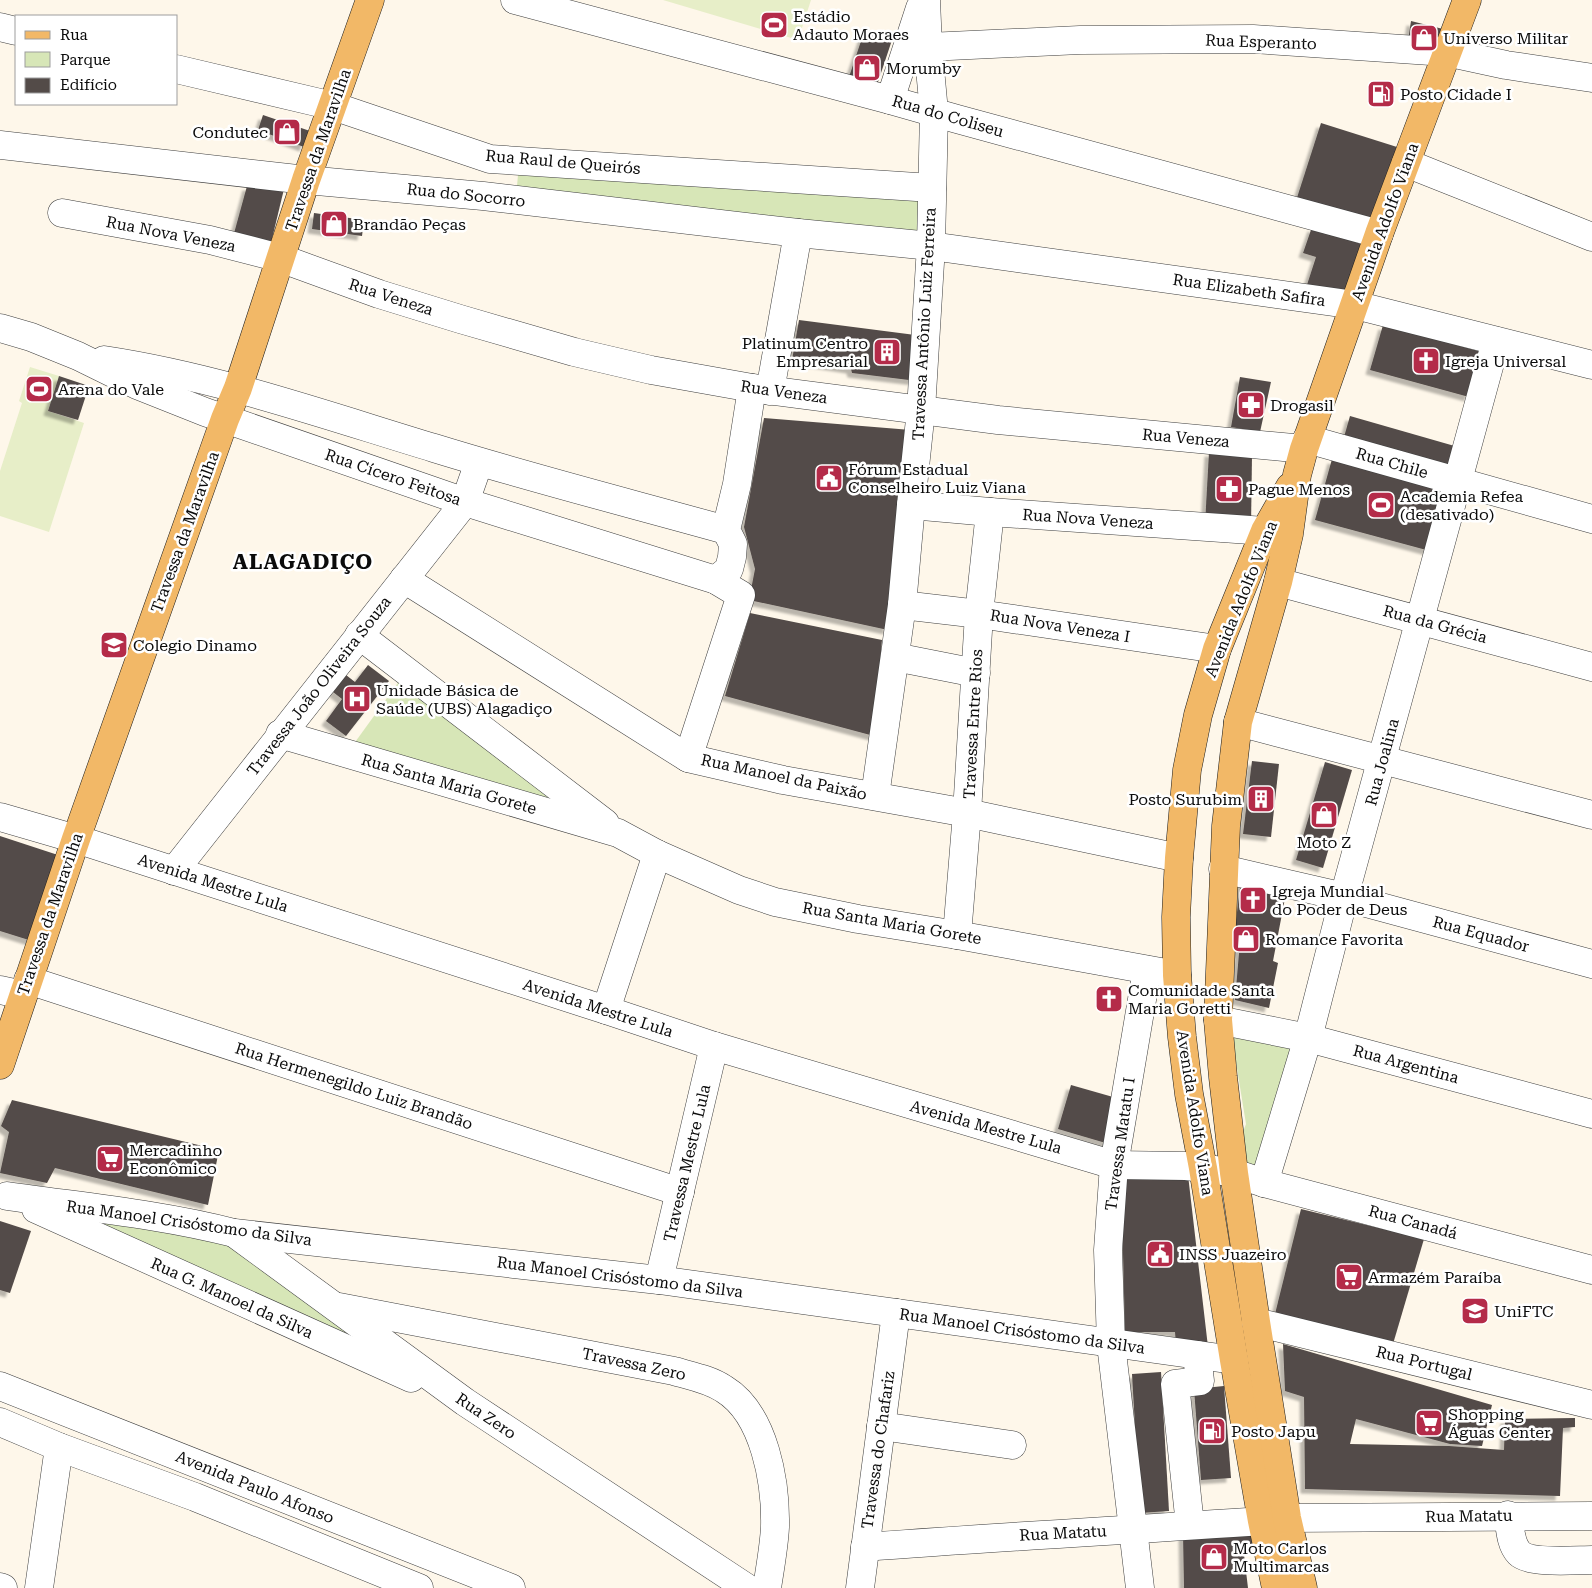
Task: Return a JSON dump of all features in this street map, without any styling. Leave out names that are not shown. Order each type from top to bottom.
[{"type":"main road","name":"Travessa da Maravilha","points":[[0,1065],[17,988],[76,839],[238,388],[306,180],[370,0]]},
{"type":"main road","name":"Avenida Adolfo Viana","points":[[1303,1588],[1274,1519],[1234,1360],[1189,1094],[1177,975],[1176,925],[1179,858],[1187,770],[1198,714],[1221,639],[1265,531],[1303,454],[1379,234],[1467,0]]},
{"type":"main road","name":"Avenida Adolfo Viana","points":[[1276,1588],[1274,1519],[1256,1322],[1234,1173],[1218,1020],[1223,869],[1238,722],[1278,582],[1289,534],[1303,454]]},
{"type":"main road","points":[[1221,639],[1241,626],[1247,628],[1256,636],[1258,650]]},
{"type":"main road","points":[[1176,925],[1182,934],[1188,937],[1199,938],[1210,936],[1221,924]]},
{"type":"street","name":"Travessa Antônio Luiz Ferreira","points":[[875,796],[902,605],[921,410],[932,246],[934,112],[924,0]]},
{"type":"street","name":"Travessa Antônio Luiz Ferreira","points":[[890,100],[924,0]]},
{"type":"street","name":"Rua do Coliseu","points":[[523,1],[1379,234]]},
{"type":"street","points":[[0,27],[15,30]]},
{"type":"street","name":"Rua Esperanto","points":[[928,47],[1080,40],[1254,39],[1446,52],[1506,65],[1592,78]]},
{"type":"street","name":"Rua Raul de Queirós","points":[[178,68],[333,106],[490,159],[932,188]]},
{"type":"street","name":"Rua do Socorro","points":[[0,145],[306,180],[483,196],[798,233],[932,246]]},
{"type":"street","points":[[483,196],[490,159]]},
{"type":"street","points":[[1406,163],[1592,238]]},
{"type":"street","name":"Rua Nova Veneza","points":[[62,213],[210,240],[280,258]]},
{"type":"street","points":[[716,580],[729,569],[732,557],[733,544],[726,530],[762,389],[798,233]]},
{"type":"street","name":"Rua Elizabeth Safira","points":[[932,246],[1355,305],[1592,365]]},
{"type":"street","name":"Rua Veneza","points":[[280,258],[379,294],[574,352],[651,370],[762,389],[998,420],[1303,454]]},
{"type":"street","name":"Rua Cícero Feitosa","points":[[0,328],[31,337],[78,356],[138,385],[225,420],[465,502],[716,580],[740,596],[688,758]]},
{"type":"street","name":"Rua Joalina","points":[[1264,1183],[1308,1038],[1344,897],[1496,341]]},
{"type":"street","name":"Rua Cícero Feitosa","points":[[78,356],[142,365],[238,388],[479,462],[726,530]]},
{"type":"street","name":"Rua Chile","points":[[1303,454],[1458,482],[1592,519]]},
{"type":"street","name":"Travessa João Oliveira Souza","points":[[174,871],[280,734],[465,502],[479,462]]},
{"type":"street","name":"Rua Nova Veneza","points":[[911,505],[1265,531]]},
{"type":"street","name":"Travessa Entre Rios","points":[[956,935],[967,813],[979,614],[990,512]]},
{"type":"street","name":"Rua Manoel da Paixão","points":[[404,579],[688,758],[783,780],[967,813],[1179,858]]},
{"type":"street","name":"Rua da Grécia","points":[[1278,582],[1592,667]]},
{"type":"street","name":"Rua Nova Veneza I","points":[[902,605],[1221,639]]},
{"type":"street","name":"Rua Santa Maria Gorete","points":[[359,635],[618,833],[657,854],[739,890],[775,902],[858,919],[1177,975]]},
{"type":"street","points":[[895,657],[976,673]]},
{"type":"street","points":[[1238,722],[1592,815]]},
{"type":"street","name":"Rua Santa Maria Gorete","points":[[280,734],[618,833]]},
{"type":"street","name":"Avenida Mestre Lula","points":[[0,817],[76,839],[714,1046],[1114,1165],[1186,1166],[1234,1173]]},
{"type":"street","points":[[606,1010],[657,854]]},
{"type":"street","name":"Rua Equador","points":[[1223,869],[1344,897],[1592,964]]},
{"type":"street","name":"Travessa Matatu I","points":[[1140,1588],[1111,1344],[1108,1250],[1114,1165],[1146,970]]},
{"type":"street","name":"Rua Hermenegildo Luiz Brandão","points":[[17,988],[680,1192]]},
{"type":"street","name":"Rua Argentina","points":[[1218,1020],[1308,1038],[1592,1114]]},
{"type":"street","name":"Travessa Mestre Lula","points":[[659,1280],[714,1046]]},
{"type":"street","name":"Rua Canadá","points":[[1234,1173],[1264,1183],[1592,1270]]},
{"type":"street","name":"Rua Manoel Crisóstomo da Silva","points":[[4,1195],[147,1216],[234,1233],[659,1280],[1234,1360]]},
{"type":"street","name":"Rua G. Manoel da Silva","points":[[4,1195],[465,1402]]},
{"type":"street","name":"Rua Zero","points":[[234,1233],[465,1402],[746,1588]]},
{"type":"street","name":"Travessa Zero","points":[[330,1305],[674,1371],[704,1379],[725,1389],[743,1404],[760,1434],[770,1470],[775,1528],[767,1588]]},
{"type":"street","name":"Travessa do Chafariz","points":[[860,1588],[896,1313]]},
{"type":"street","name":"Rua Portugal","points":[[1256,1322],[1590,1400]]},
{"type":"street","points":[[1190,1526],[1175,1384],[1200,1381],[1197,1355]]},
{"type":"street","name":"Avenida Paulo Afonso","points":[[0,1386],[511,1588]]},
{"type":"street","name":"Avenida Paulo Afonso","points":[[0,1422],[59,1447],[195,1496],[419,1588]]},
{"type":"street","points":[[881,1426],[1012,1445]]},
{"type":"street","points":[[39,1588],[59,1447]]},
{"type":"street","points":[[1508,1515],[1512,1540],[1518,1552],[1528,1558],[1592,1560]]},
{"type":"street","name":"Rua Matatu","points":[[864,1547],[1274,1519],[1508,1515],[1592,1516]]},
{"type":"green space","name":"Estádio Adauto Moraes","points":[[663,0],[811,0],[798,40]]},
{"type":"green space","points":[[518,175],[939,200],[936,238],[516,197]]},
{"type":"green space","points":[[30,367],[59,376],[48,411],[84,423],[49,532],[0,516],[0,471],[22,403],[19,401]]},
{"type":"green space","points":[[400,680],[577,812],[353,745]]},
{"type":"green space","points":[[1229,1026],[1294,1046],[1260,1167],[1245,1169],[1240,1140],[1246,1124]]},
{"type":"green space","points":[[60,1212],[185,1226],[249,1252],[403,1365]]},
{"type":"building","name":"Universo Militar","points":[[1411,21],[1443,29],[1434,49],[1407,47]]},
{"type":"building","name":"Morumby","points":[[865,29],[893,37],[876,88],[848,80]]},
{"type":"building","points":[[263,115],[310,131],[304,147],[258,130]]},
{"type":"building","points":[[1321,123],[1397,147],[1370,231],[1294,207]]},
{"type":"building","points":[[247,186],[284,189],[270,247],[233,237]]},
{"type":"building","points":[[314,213],[364,220],[362,236],[312,229]]},
{"type":"building","points":[[1312,227],[1364,245],[1346,298],[1305,291],[1316,257],[1303,253]]},
{"type":"building","points":[[799,320],[923,336],[917,381],[852,373],[851,369],[792,360]]},
{"type":"building","name":"Igreja Universal","points":[[1383,325],[1482,352],[1469,397],[1370,370]]},
{"type":"building","points":[[59,376],[89,386],[78,420],[48,411]]},
{"type":"building","name":"Drogasil","points":[[1240,377],[1271,382],[1260,432],[1231,427]]},
{"type":"building","points":[[1350,416],[1458,447],[1450,474],[1342,444]]},
{"type":"building","name":"Fórum Estadual Conselheiro Luiz Viana","points":[[764,418],[911,430],[888,630],[749,600],[755,569],[744,527]]},
{"type":"building","name":"Pague Menos","points":[[1209,452],[1252,455],[1251,527],[1205,524]]},
{"type":"building","name":"Academia Refea (desativado)","points":[[1332,459],[1447,491],[1430,551],[1315,520]]},
{"type":"building","points":[[750,613],[882,640],[874,736],[725,696]]},
{"type":"building","points":[[368,665],[389,681],[346,736],[326,721],[342,699],[333,692],[346,675],[355,682]]},
{"type":"building","name":"Posto Surubim","points":[[1252,761],[1279,764],[1271,837],[1243,834]]},
{"type":"building","name":"Moto Z","points":[[1325,762],[1352,770],[1323,868],[1296,860]]},
{"type":"building","points":[[0,836],[61,856],[32,941],[0,931]]},
{"type":"building","points":[[1241,881],[1286,893],[1273,961],[1278,963],[1269,1008],[1235,1000],[1239,953],[1232,951]]},
{"type":"building","points":[[1071,1085],[1120,1099],[1109,1144],[1058,1129]]},
{"type":"building","name":"Mercadinho Econômico","points":[[12,1100],[219,1150],[208,1205],[55,1168],[47,1183],[0,1173],[9,1132],[1,1126]]},
{"type":"building","name":"INSS Juazeiro","points":[[1121,1175],[1188,1175],[1208,1347],[1176,1345],[1175,1332],[1125,1332]]},
{"type":"building","name":"Armazém Paraíba","points":[[1301,1209],[1424,1239],[1393,1344],[1275,1314]]},
{"type":"building","points":[[0,1221],[31,1231],[10,1293],[0,1290]]},
{"type":"building","name":"Shopping Águas Center","points":[[1283,1344],[1492,1405],[1482,1446],[1450,1444],[1356,1419],[1350,1444],[1449,1446],[1504,1450],[1505,1419],[1575,1418],[1575,1427],[1563,1428],[1560,1496],[1305,1489],[1304,1397],[1285,1391]]},
{"type":"building","points":[[1161,1372],[1169,1511],[1140,1513],[1132,1374]]},
{"type":"building","points":[[1224,1386],[1231,1478],[1201,1480],[1194,1389]]},
{"type":"building","name":"Moto Carlos Multimarcas","points":[[1183,1534],[1253,1534],[1254,1546],[1243,1546],[1248,1588],[1184,1588]]},
{"type":"place","name":"Estádio Adauto Moraes","points":[[774,25]]},
{"type":"place","name":"Universo Militar","points":[[1424,38]]},
{"type":"place","name":"Morumby","points":[[867,68]]},
{"type":"place","name":"Posto Cidade I","points":[[1381,94]]},
{"type":"place","name":"Condutec","points":[[287,132]]},
{"type":"place","name":"Brandão Peças","points":[[334,224]]},
{"type":"place","name":"Platinum Centro Empresarial","points":[[887,352]]},
{"type":"place","name":"Igreja Universal","points":[[1426,361]]},
{"type":"place","name":"Arena do Vale","points":[[39,389]]},
{"type":"place","name":"Drogasil","points":[[1251,405]]},
{"type":"place","name":"Fórum Estadual Conselheiro Luiz Viana","points":[[829,478]]},
{"type":"place","name":"Pague Menos","points":[[1229,489]]},
{"type":"place","name":"Academia Refea (desativado)","points":[[1381,505]]},
{"type":"place","name":"Colegio Dinamo","points":[[114,645]]},
{"type":"place","name":"Unidade Básica de Saúde (UBS) Alagadiço","points":[[357,699]]},
{"type":"place","name":"Posto Surubim","points":[[1261,799]]},
{"type":"place","name":"Moto Z","points":[[1324,815]]},
{"type":"place","name":"Igreja Mundial do Poder de Deus","points":[[1253,900]]},
{"type":"place","name":"Romance Favorita","points":[[1246,939]]},
{"type":"place","name":"Comunidade Santa Maria Goretti","points":[[1109,999]]},
{"type":"place","name":"Mercadinho Econômico","points":[[110,1159]]},
{"type":"place","name":"INSS Juazeiro","points":[[1160,1254]]},
{"type":"place","name":"Armazém Paraíba","points":[[1349,1277]]},
{"type":"place","name":"UniFTC","points":[[1475,1311]]},
{"type":"place","name":"Shopping Águas Center","points":[[1429,1423]]},
{"type":"place","name":"Posto Japu","points":[[1212,1431]]},
{"type":"place","name":"Moto Carlos Multimarcas","points":[[1214,1557]]},
{"type":"district","name":"ALAGADIÇO","points":[[303,562]]}]
